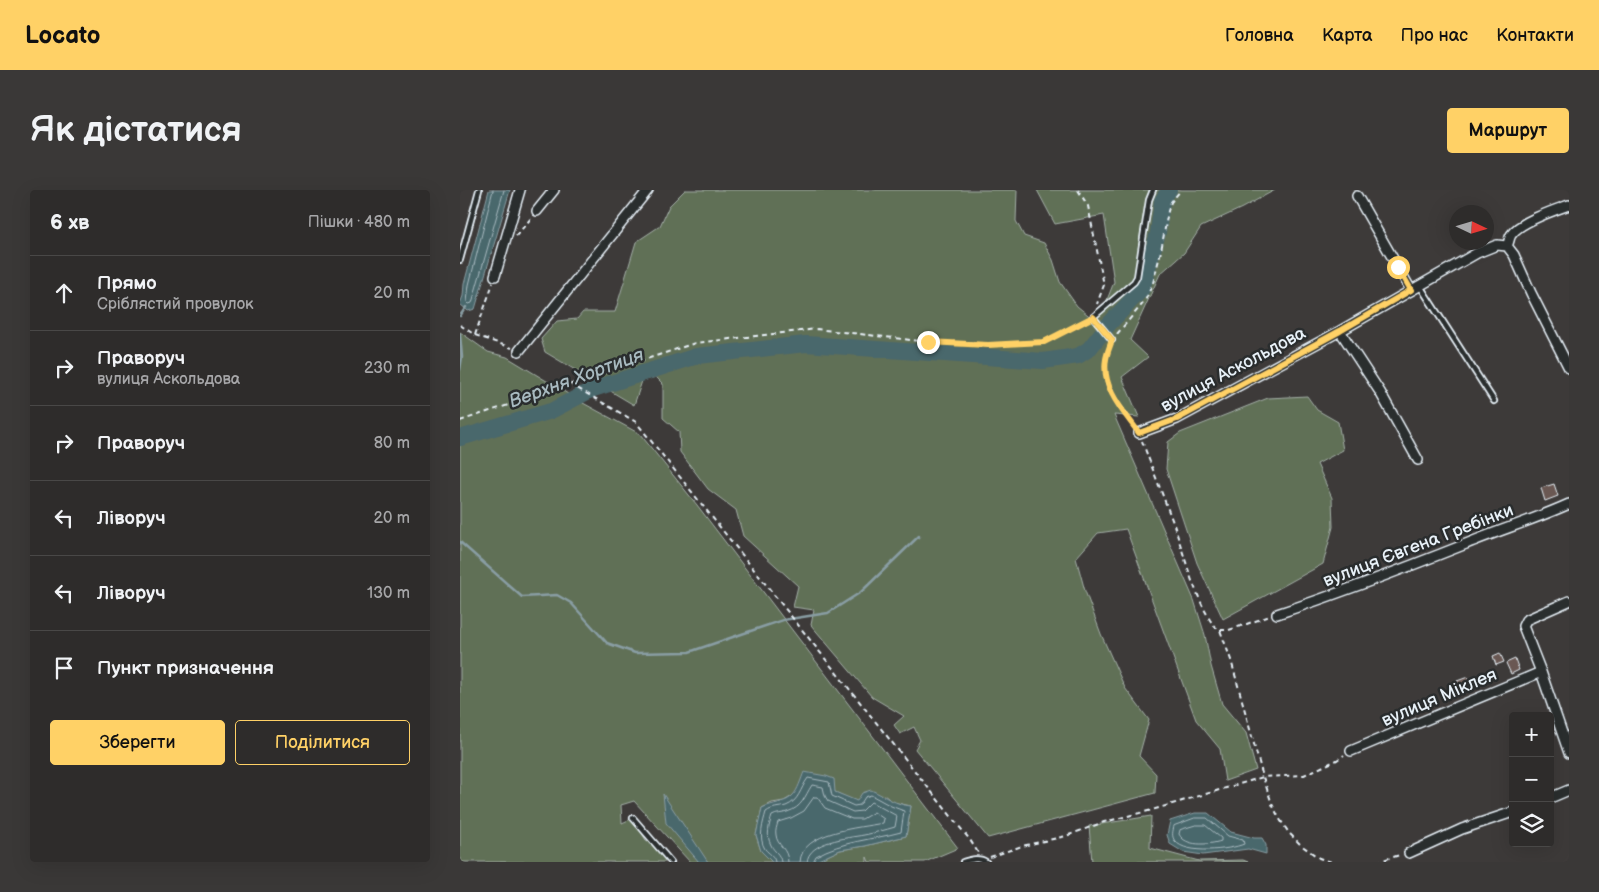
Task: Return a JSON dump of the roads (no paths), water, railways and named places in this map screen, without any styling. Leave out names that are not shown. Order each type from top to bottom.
[{"type":"street","points":[[495,276],[520,190]]},
{"type":"street","points":[[537,211],[554,190]]},
{"type":"street","points":[[519,351],[648,190]]},
{"type":"street","points":[[1357,196],[1411,290]]},
{"type":"street","points":[[1569,205],[1534,219],[1520,227],[1512,234],[1508,246],[1569,368]]},
{"type":"street","name":"вулиця Аскольдова","points":[[1139,433],[1177,419],[1489,248],[1502,245],[1508,246]]},
{"type":"street","points":[[1340,331],[1380,392],[1418,460]]},
{"type":"street","name":"вулиця Євгена Гребінки","points":[[1277,614],[1361,586],[1569,504]]},
{"type":"street","points":[[1569,601],[1526,620],[1523,626],[1569,753]]},
{"type":"street","name":"вулиця Міклея","points":[[1351,751],[1541,672]]},
{"type":"street","points":[[1554,796],[1569,790]]},
{"type":"street","points":[[1409,853],[1462,828],[1509,813]]},
{"type":"lane","points":[[460,260],[479,190]]},
{"type":"lane","points":[[1112,340],[1093,317],[1134,282],[1137,277],[1149,200],[1153,190]]},
{"type":"lane","points":[[1420,286],[1494,401]]},
{"type":"lane","points":[[633,818],[672,862]]},
{"type":"lane","points":[[963,862],[972,860],[985,861]]},
{"type":"water","points":[[489,190],[510,190],[475,309],[468,311],[460,304]]},
{"type":"water","points":[[804,772],[834,779],[835,792],[857,801],[862,793],[871,790],[895,802],[911,806],[906,836],[840,850],[814,862],[772,862],[761,851],[756,835],[762,808],[790,798],[795,793]]},
{"type":"water","points":[[663,794],[708,862],[699,862],[666,823]]},
{"type":"water","points":[[1195,813],[1208,813],[1231,832],[1254,838],[1262,838],[1266,845],[1266,854],[1248,849],[1203,855],[1183,852],[1170,844],[1167,835],[1170,821]]},
{"type":"waterway","name":"Верхня Хортиця","points":[[460,438],[551,411],[593,389],[697,356],[806,344],[1043,361],[1078,356],[1089,349],[1109,324],[1142,289],[1158,233],[1162,201],[1169,190]]},
{"type":"waterway","points":[[460,316],[466,307]]},
{"type":"waterway","points":[[460,334],[462,357],[460,370]]},
{"type":"waterway","name":"Верхня Хортиця","points":[[460,542],[522,597],[557,595],[571,603],[607,643],[635,653],[689,652],[783,620],[828,613],[861,592],[919,536]]}]
